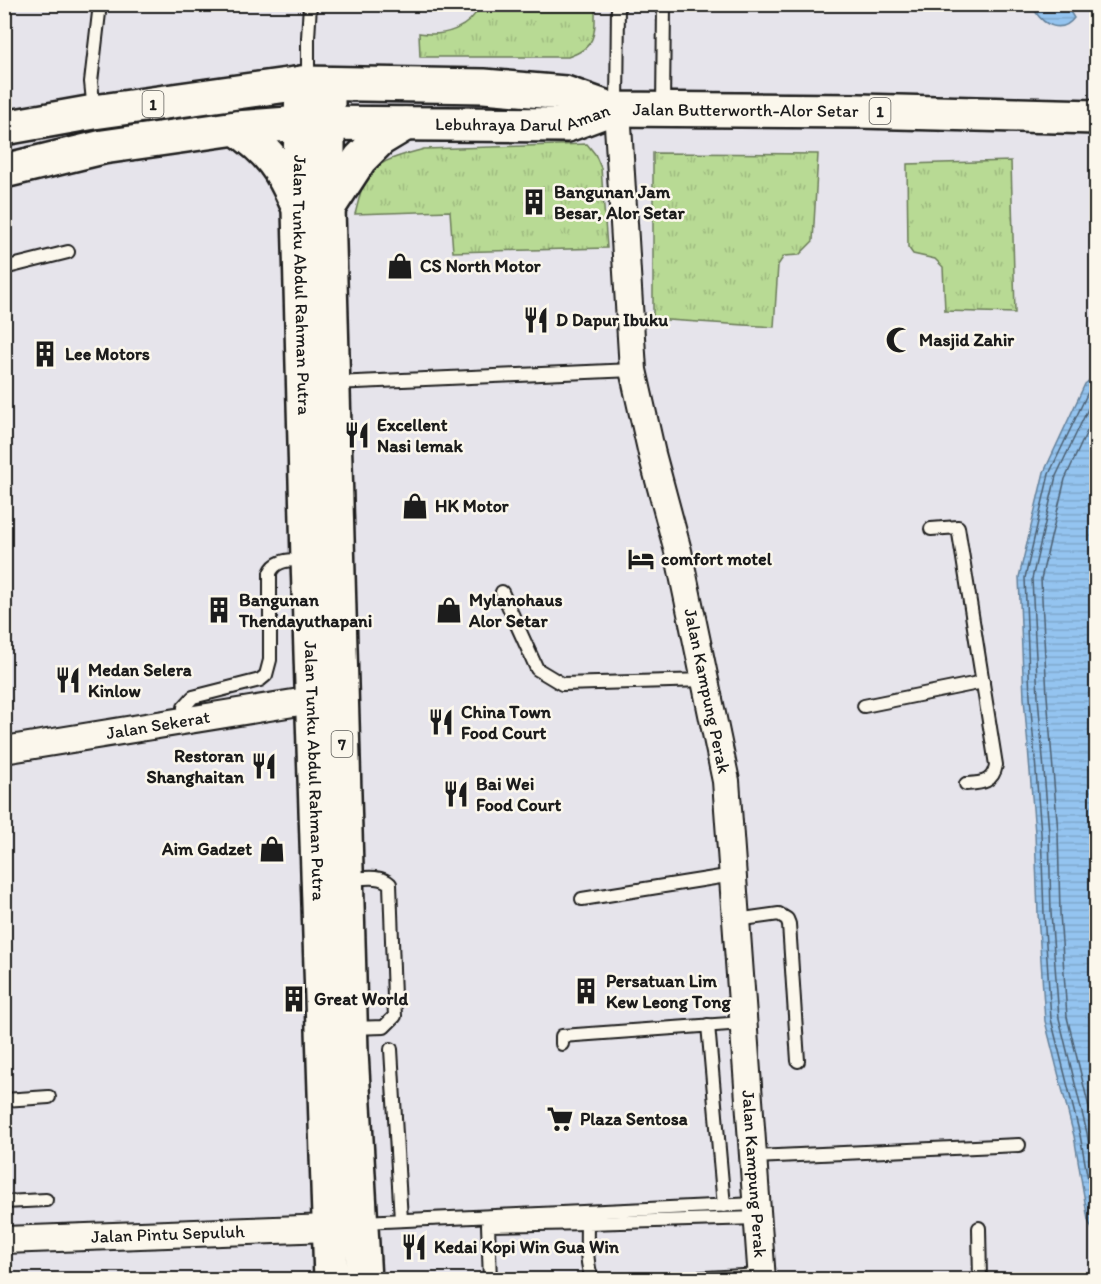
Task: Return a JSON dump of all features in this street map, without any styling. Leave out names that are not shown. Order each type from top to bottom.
[{"type":"main road","name":"Lebuhraya Darul Aman","points":[[4,129],[94,112],[313,84],[484,86],[565,93],[614,109]]},
{"type":"main road","name":"Jalan Tunku Abdul Rahman Putra","points":[[313,84],[315,123],[308,559],[332,1280]]},
{"type":"main road","name":"Lebuhraya Darul Aman","points":[[4,171],[103,147],[236,128],[315,123],[567,125],[614,109]]},
{"type":"main road","name":"Jalan Butterworth-Alor Setar","points":[[614,109],[859,111],[1096,117]]},
{"type":"main road","points":[[236,128],[268,153],[286,179],[314,209],[380,139],[405,124]]},
{"type":"main road","name":"Jalan Tunku Abdul Rahman Putra","points":[[314,209],[333,383],[350,1028],[364,1280]]},
{"type":"street","name":"Jalan Kampung Perak","points":[[614,109],[633,370],[652,454],[678,551],[726,781],[762,1277]]},
{"type":"street","name":"Jalan Sekerat","points":[[4,750],[312,700]]},
{"type":"street","name":"Jalan Pintu Sepuluh","points":[[4,1240],[329,1228]]},
{"type":"lane","points":[[94,112],[92,82],[100,4]]},
{"type":"lane","points":[[310,4],[308,38],[313,84]]},
{"type":"lane","points":[[614,109],[618,4]]},
{"type":"lane","points":[[663,111],[664,4]]},
{"type":"lane","points":[[4,268],[68,252]]},
{"type":"lane","points":[[333,383],[633,370]]},
{"type":"lane","points":[[931,529],[958,527],[996,765],[995,773],[989,780],[983,783],[966,784]]},
{"type":"lane","points":[[186,720],[184,707],[194,697],[260,680],[266,675],[270,660],[270,573],[277,562],[308,559]]},
{"type":"lane","points":[[502,592],[537,669],[562,684],[706,680]]},
{"type":"lane","points":[[864,706],[983,682]]},
{"type":"lane","points":[[582,899],[733,875]]},
{"type":"lane","points":[[346,879],[380,878],[390,884],[395,1016],[384,1028],[350,1028]]},
{"type":"lane","points":[[736,920],[779,914],[787,919],[798,1061]]},
{"type":"lane","points":[[562,1040],[743,1023]]},
{"type":"lane","points":[[708,1025],[724,1206]]},
{"type":"lane","points":[[391,1049],[401,1220]]},
{"type":"lane","points":[[4,1100],[49,1097]]},
{"type":"lane","points":[[753,1157],[1019,1145]]},
{"type":"lane","points":[[4,1202],[46,1200]]},
{"type":"lane","points":[[361,1222],[724,1206],[757,1211]]},
{"type":"lane","points":[[490,1280],[488,1225],[587,1223],[757,1211]]},
{"type":"lane","points":[[587,1223],[591,1278]]},
{"type":"lane","points":[[979,1228],[980,1280]]},
{"type":"lane","points":[[666,1280],[762,1277]]},
{"type":"green space","points":[[481,4],[595,5],[593,37],[585,48],[568,57],[420,57],[419,33],[438,34],[455,29],[470,20]]},
{"type":"green space","points":[[587,144],[595,154],[601,168],[607,248],[453,252],[450,211],[355,214],[364,182],[375,168],[407,154],[424,149]]},
{"type":"green space","points":[[653,153],[818,154],[813,241],[799,255],[784,256],[778,265],[774,327],[653,319]]},
{"type":"green space","points":[[1011,161],[1015,313],[945,311],[943,267],[935,259],[913,254],[908,247],[907,164]]},
{"type":"water","points":[[1046,5],[1066,5],[1074,18],[1064,26],[1048,24],[1035,11]]},
{"type":"water","points":[[1096,375],[1096,1238],[1088,1220],[1074,1136],[1045,1021],[1035,833],[1024,698],[1019,577],[1044,472],[1085,384]]},
{"type":"place","name":"Bangunan Jam Besar, Alor Setar","points":[[534,202]]},
{"type":"place","name":"CS North Motor","points":[[400,266]]},
{"type":"place","name":"D Dapur Ibuku","points":[[536,320]]},
{"type":"place","name":"Masjid Zahir","points":[[899,340]]},
{"type":"place","name":"Lee Motors","points":[[45,354]]},
{"type":"place","name":"Excellent Nasi lemak","points":[[357,435]]},
{"type":"place","name":"HK Motor","points":[[415,506]]},
{"type":"place","name":"comfort motel","points":[[641,559]]},
{"type":"place","name":"Bangunan Thendayuthapani","points":[[219,610]]},
{"type":"place","name":"Mylanohaus Alor Setar","points":[[449,610]]},
{"type":"place","name":"Medan Selera Kinlow","points":[[68,680]]},
{"type":"place","name":"China Town Food Court","points":[[441,722]]},
{"type":"place","name":"Restoran Shanghaitan","points":[[264,766]]},
{"type":"place","name":"Bai Wei Food Court","points":[[456,794]]},
{"type":"place","name":"Aim Gadzet","points":[[272,849]]},
{"type":"place","name":"Persatuan Lim Kew Leong Tong","points":[[586,991]]},
{"type":"place","name":"Great World","points":[[294,999]]},
{"type":"place","name":"Plaza Sentosa","points":[[560,1119]]},
{"type":"place","name":"Kedai Kopi Win Gua Win","points":[[414,1247]]}]
